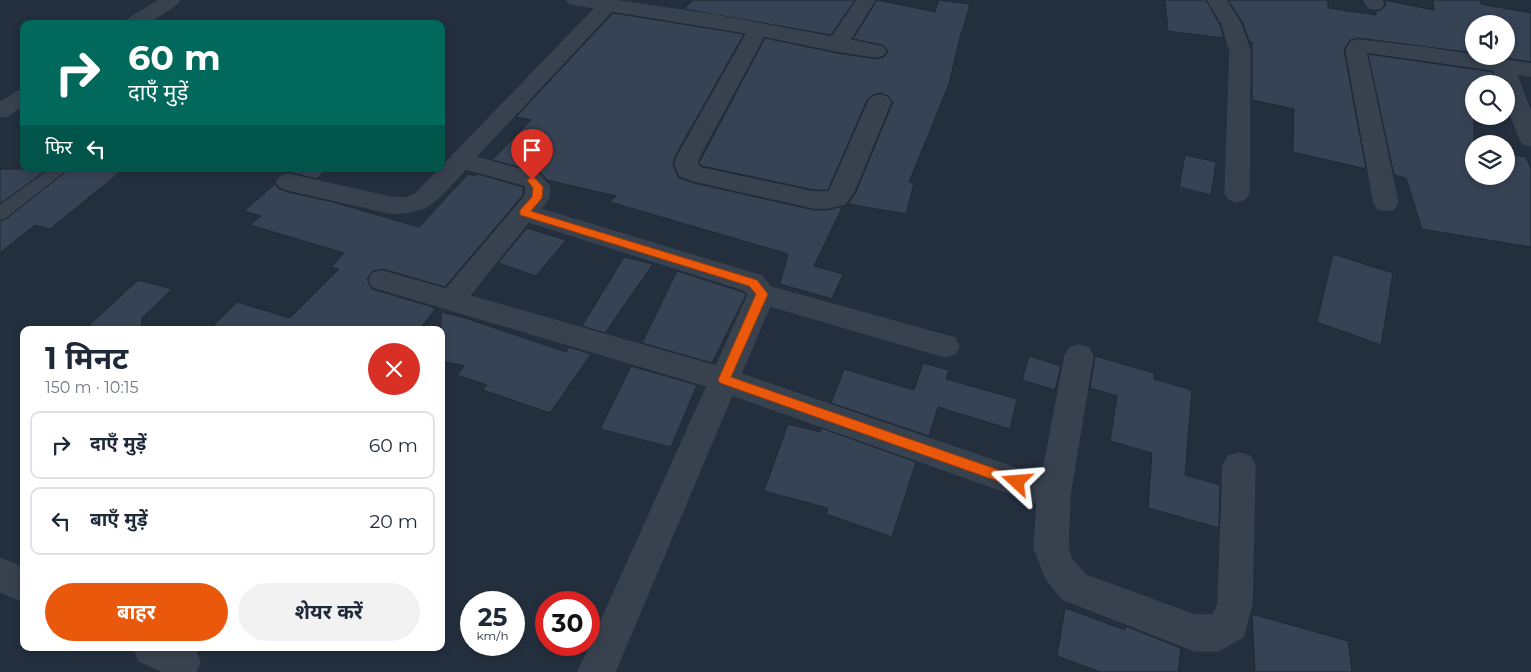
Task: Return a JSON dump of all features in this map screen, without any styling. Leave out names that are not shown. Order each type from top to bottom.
[{"type":"street","points":[[140,20],[171,0]]},
{"type":"street","points":[[576,0],[608,5],[674,7],[758,30],[876,51]]},
{"type":"street","points":[[837,45],[866,0]]},
{"type":"street","points":[[1217,0],[1228,14],[1236,30],[1240,51],[1237,194]]},
{"type":"street","points":[[288,182],[390,205],[407,206],[423,200],[489,128],[608,5]]},
{"type":"street","points":[[758,30],[688,157],[686,164],[688,170],[694,174],[814,200],[837,198],[842,191],[880,101]]},
{"type":"street","points":[[1386,202],[1356,50],[1358,46],[1465,60]]},
{"type":"street","points":[[1502,65],[1531,70]]},
{"type":"street","points":[[1502,65],[1531,139]]},
{"type":"street","points":[[0,111],[20,98]]},
{"type":"street","points":[[453,300],[537,198],[538,187],[532,180],[461,160]]},
{"type":"street","points":[[524,212],[753,283],[762,294],[945,346]]},
{"type":"street","points":[[382,280],[724,380],[1054,495]]},
{"type":"street","points":[[596,672],[762,294]]},
{"type":"street","points":[[1079,356],[1054,495],[1051,548],[1058,568],[1074,587],[1195,633],[1218,634],[1230,625],[1235,604],[1239,466]]},
{"type":"street","points":[[0,574],[20,584]]},
{"type":"lane","points":[[0,214],[56,172]]},
{"type":"building","points":[[693,0],[855,0],[831,35],[684,9]]},
{"type":"building","points":[[877,0],[935,12],[939,0],[970,4],[949,84],[909,182],[914,183],[906,214],[848,204],[856,192],[893,102],[888,96],[881,93],[872,95],[867,100],[828,190],[814,190],[702,166],[699,163],[765,38],[837,53],[876,59],[884,57],[888,51],[883,45],[853,39]]},
{"type":"building","points":[[1165,0],[1206,0],[1220,25],[1224,38],[1168,31]]},
{"type":"building","points":[[1228,0],[1328,0],[1328,8],[1376,15],[1376,11],[1381,10],[1386,5],[1384,0],[1434,10],[1433,0],[1480,0],[1481,4],[1531,13],[1531,62],[1515,59],[1515,15],[1465,15],[1465,52],[1358,38],[1350,40],[1344,50],[1366,169],[1293,152],[1294,109],[1252,100],[1252,42],[1249,41],[1243,23]]},
{"type":"building","points":[[613,13],[744,34],[675,156],[673,165],[679,178],[694,183],[814,210],[828,210],[843,206],[814,266],[843,274],[832,299],[780,284],[788,254],[610,202],[616,196],[547,180],[541,173],[492,160],[531,120],[516,117]]},
{"type":"building","points":[[1368,54],[1493,72],[1494,75],[1465,75],[1465,125],[1474,125],[1474,135],[1465,135],[1465,185],[1515,185],[1515,155],[1526,157],[1531,169],[1531,247],[1422,229],[1406,178],[1394,175]]},
{"type":"building","points":[[1185,155],[1216,162],[1211,195],[1179,187]]},
{"type":"building","points":[[0,169],[20,169],[20,172],[44,172],[0,204]]},
{"type":"building","points":[[65,172],[120,172],[50,229],[35,225],[0,253],[0,221],[6,219]]},
{"type":"building","points":[[289,172],[323,172],[317,179]]},
{"type":"building","points":[[468,174],[476,176],[478,174],[523,187],[523,195],[445,287],[383,269],[373,271],[367,279],[372,289],[436,308],[422,326],[213,326],[237,302],[290,318],[339,269],[331,267],[344,253],[250,225],[261,216],[244,211],[275,184],[279,189],[288,192],[333,202],[419,227]]},
{"type":"building","points":[[527,228],[566,240],[536,276],[498,263]]},
{"type":"building","points":[[1333,254],[1393,273],[1381,345],[1317,322]]},
{"type":"building","points":[[624,257],[653,264],[605,333],[582,326]]},
{"type":"building","points":[[677,271],[743,292],[746,295],[712,363],[642,343]]},
{"type":"building","points":[[138,280],[172,289],[142,318],[141,326],[88,326]]},
{"type":"building","points":[[441,312],[462,317],[566,352],[569,347],[591,354],[550,413],[483,390],[487,385],[457,375],[464,366],[445,362],[445,326],[441,326]]},
{"type":"building","points":[[1029,356],[1061,366],[1055,390],[1022,380]]},
{"type":"building","points":[[1095,356],[1154,373],[1154,379],[1192,390],[1185,475],[1220,485],[1219,528],[1148,508],[1152,453],[1110,441],[1117,396],[1090,388]]},
{"type":"building","points":[[923,363],[949,370],[946,379],[1017,399],[1010,429],[938,407],[929,436],[831,403],[844,369],[914,390]]},
{"type":"building","points":[[631,366],[697,385],[671,447],[600,429]]},
{"type":"building","points":[[788,424],[820,432],[821,428],[916,462],[892,537],[826,514],[828,508],[764,491]]},
{"type":"building","points":[[1065,608],[1125,630],[1125,626],[1181,648],[1178,672],[1100,672],[1057,656]]},
{"type":"building","points":[[1252,614],[1348,641],[1352,672],[1255,672]]},
{"type":"route","points":[[532,180],[538,187],[537,198],[524,212],[753,283],[762,294],[724,380],[1017,482]]}]
